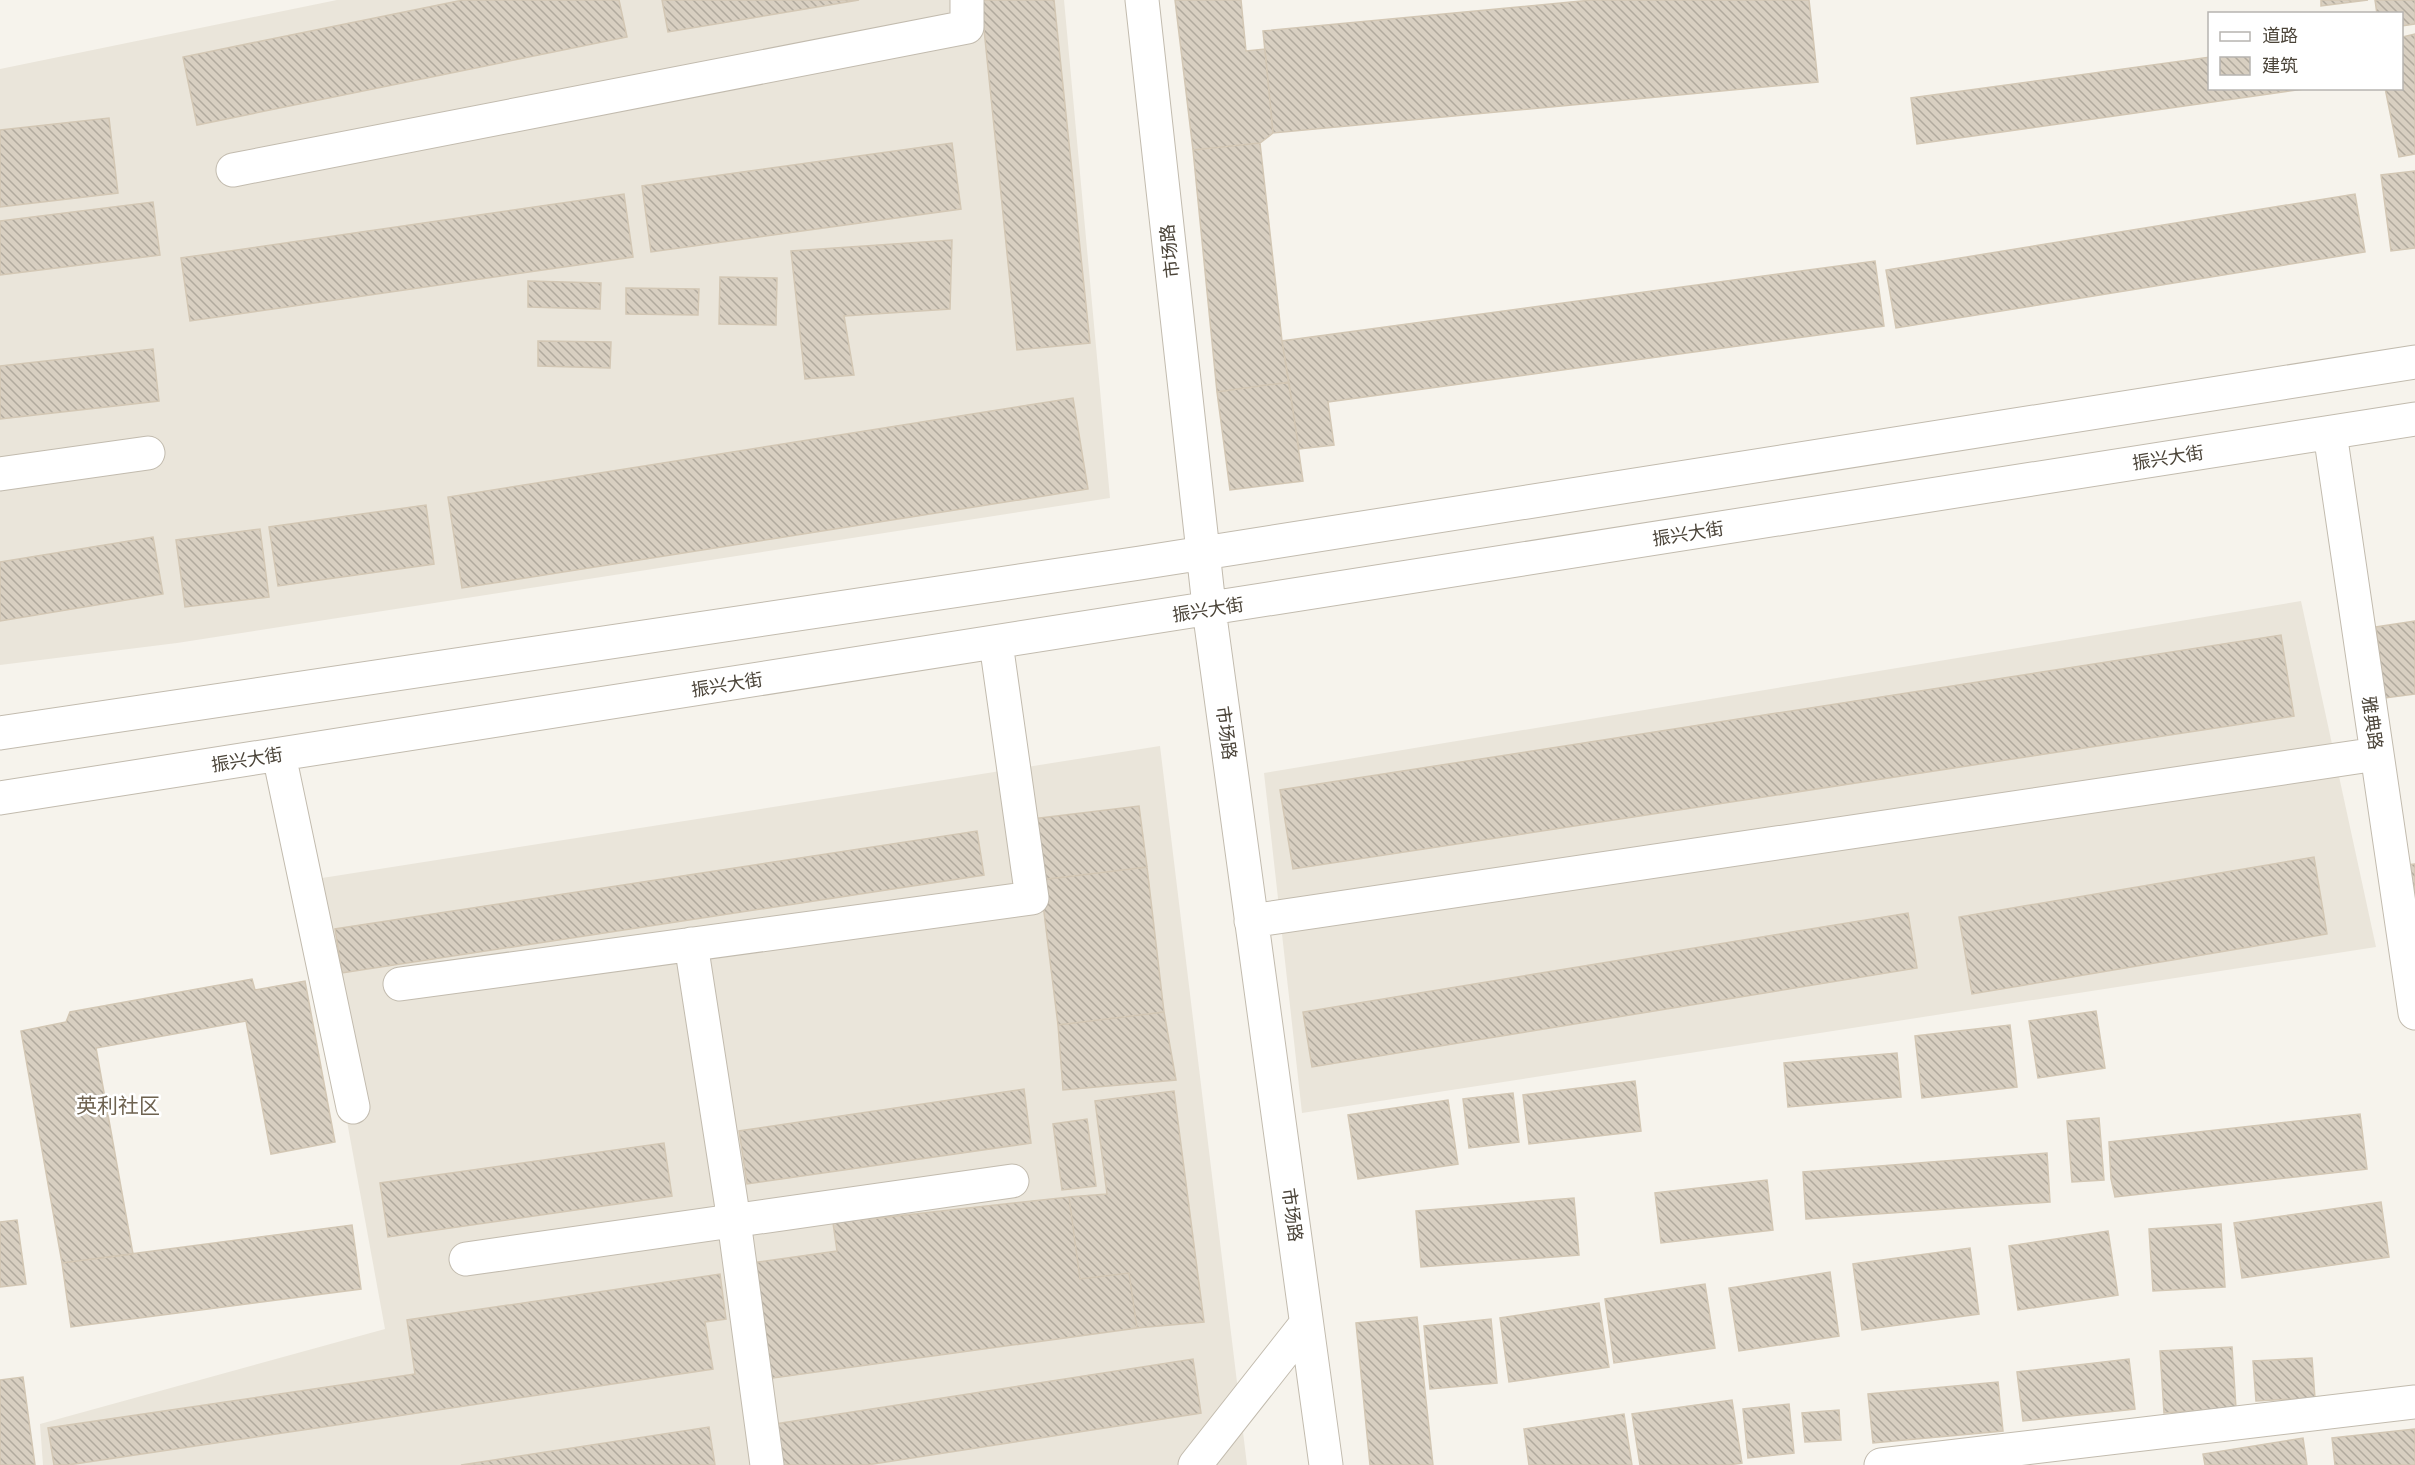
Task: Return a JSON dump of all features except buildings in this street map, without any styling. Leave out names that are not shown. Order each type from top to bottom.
[{"type":"street","points":[[233,170],[967,27],[967,0]]},
{"type":"street","name":"市场路","points":[[1142,0],[1209,610],[1326,1465]]},
{"type":"street","points":[[0,733],[1203,553],[2415,362]]},
{"type":"street","name":"振兴大街","points":[[0,798],[2415,419]]},
{"type":"street","name":"雅典路","points":[[2330,433],[2415,1013]]},
{"type":"street","points":[[0,474],[148,453]]},
{"type":"street","points":[[400,984],[1032,898],[996,643]]},
{"type":"street","points":[[1251,921],[2377,754]]},
{"type":"street","points":[[279,755],[352,1107]]},
{"type":"street","points":[[691,944],[734,1221],[767,1465]]},
{"type":"street","points":[[466,1259],[1012,1181]]},
{"type":"street","points":[[1195,1465],[1306,1324]]},
{"type":"street","points":[[1881,1465],[2415,1402]]},
{"type":"shaded area","points":[[337,0],[1064,0],[1110,498],[177,643],[0,665],[0,69]]},
{"type":"shaded area","points":[[2301,601],[2376,947],[1302,1113],[1264,773]]},
{"type":"shaded area","points":[[1160,746],[1247,1465],[43,1465],[40,1424],[385,1329],[303,881]]},
{"type":"district","name":"英利社区","points":[[118,1106]]}]
